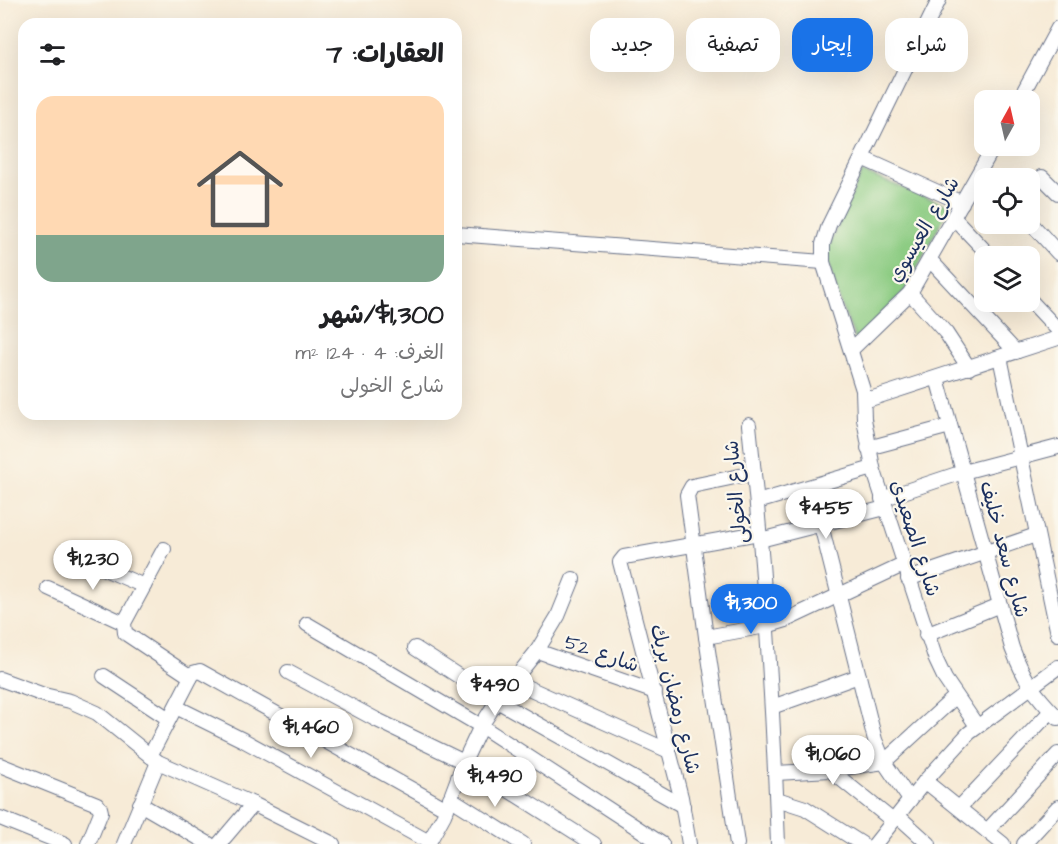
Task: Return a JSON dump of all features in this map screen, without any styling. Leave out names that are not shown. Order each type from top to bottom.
[{"type":"street","points":[[462,234],[823,262],[823,244],[829,225],[939,0]]},
{"type":"street","points":[[1024,90],[1058,28]]},
{"type":"street","points":[[862,158],[962,203]]},
{"type":"street","points":[[1042,177],[1058,193]]},
{"type":"street","name":"شارع العيسوي","points":[[851,350],[910,293],[962,203],[974,188]]},
{"type":"street","points":[[954,218],[981,246]]},
{"type":"street","points":[[1040,233],[1058,253]]},
{"type":"street","points":[[930,260],[1016,352]]},
{"type":"street","name":"شارع الصعيدى","points":[[823,262],[851,350],[864,401],[864,419],[873,468],[926,635],[936,660],[956,696],[977,726]]},
{"type":"street","points":[[910,293],[946,333],[969,368]]},
{"type":"street","points":[[1040,311],[1058,330]]},
{"type":"street","points":[[864,401],[1058,338]]},
{"type":"street","points":[[1000,357],[1058,634]]},
{"type":"street","name":"شارع سعد خليف","points":[[937,378],[1012,648],[1022,674],[1031,689],[1055,714]]},
{"type":"street","name":"شارع الخولى","points":[[749,425],[772,707],[778,844]]},
{"type":"street","points":[[868,448],[950,426]]},
{"type":"street","points":[[694,544],[759,537],[821,525],[963,472],[1058,447]]},
{"type":"street","points":[[757,502],[873,468]]},
{"type":"street","points":[[737,844],[687,495],[692,486],[754,473]]},
{"type":"street","points":[[821,525],[875,740],[885,762],[910,800]]},
{"type":"street","points":[[706,637],[766,626],[796,617],[838,597],[906,572],[985,552],[1036,535]]},
{"type":"street","name":"شارع رمضان بريك","points":[[689,844],[683,806],[655,692],[620,564],[624,557],[694,544]]},
{"type":"street","points":[[164,549],[124,623],[125,633],[191,677]]},
{"type":"street","points":[[65,552],[144,586]]},
{"type":"street","points":[[104,676],[172,713],[243,740],[432,842],[481,726],[497,701],[537,651],[558,616],[573,579]]},
{"type":"street","points":[[48,588],[124,623]]},
{"type":"street","points":[[926,635],[1000,605]]},
{"type":"street","points":[[307,624],[481,726],[662,844]]},
{"type":"street","points":[[415,648],[497,701],[683,806]]},
{"type":"street","name":"شارع 52","points":[[537,651],[655,692]]},
{"type":"street","points":[[875,844],[925,781],[977,726],[1031,689],[1058,667]]},
{"type":"street","points":[[124,844],[172,713],[195,671],[200,671],[523,844]]},
{"type":"street","points":[[288,672],[377,720],[464,762],[594,844]]},
{"type":"street","points":[[772,707],[859,676]]},
{"type":"street","points":[[0,679],[44,695],[70,701],[97,713],[154,759],[253,804],[333,844]]},
{"type":"street","points":[[513,681],[669,751]]},
{"type":"street","points":[[776,773],[830,770],[885,762],[956,696]]},
{"type":"street","points":[[959,808],[1055,714]]},
{"type":"street","points":[[987,831],[1058,754]]},
{"type":"street","points":[[0,765],[97,804],[100,812],[88,844]]},
{"type":"street","points":[[830,770],[929,844]]},
{"type":"street","points":[[925,781],[1003,844]]},
{"type":"street","points":[[777,800],[805,808],[862,844]]},
{"type":"street","points":[[140,804],[219,843],[253,804]]},
{"type":"street","points":[[1024,844],[1058,807]]},
{"type":"street","points":[[0,818],[65,844]]},
{"type":"green space","points":[[862,172],[950,206],[905,291],[856,341],[841,306],[828,264],[828,248]]}]
